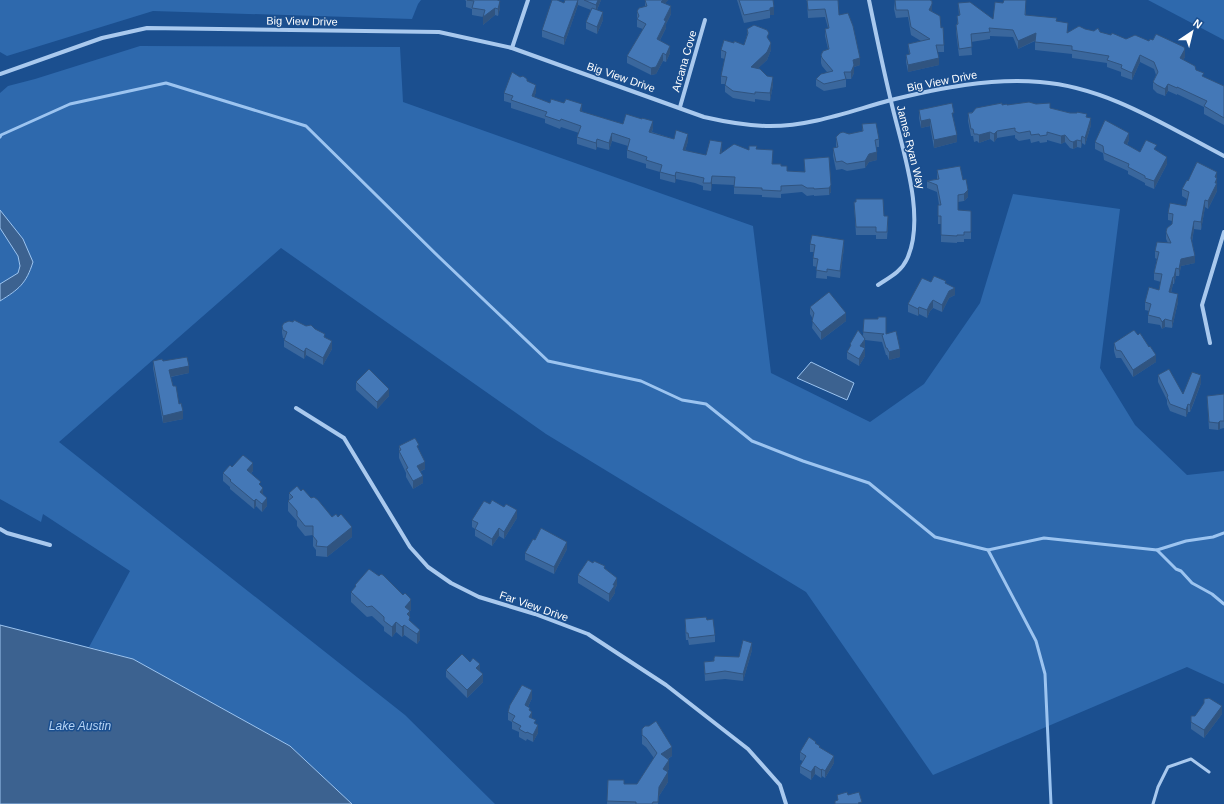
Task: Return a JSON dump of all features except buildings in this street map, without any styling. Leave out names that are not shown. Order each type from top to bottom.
[{"type":"street","points":[[512,48],[528,0]]},
{"type":"street","name":"James Ryan Way","points":[[869,0],[890,100],[913,196],[915,220],[908,258],[902,269],[878,285]]},
{"type":"street","name":"Arcana Cove","points":[[680,107],[705,20]]},
{"type":"street","name":"Big View Drive","points":[[0,74],[102,38],[147,28],[439,32],[512,48],[680,107],[704,117],[749,126],[771,126],[811,122],[834,117],[890,100],[970,83],[992,81],[1041,82],[1102,95],[1132,108],[1224,156]]},
{"type":"street","points":[[1210,343],[1202,305],[1224,232]]},
{"type":"street","name":"Far View Drive","points":[[296,408],[344,438],[410,547],[428,567],[451,583],[479,597],[535,614],[588,634],[666,685],[748,749],[780,785],[786,804]]},
{"type":"street","points":[[0,529],[7,533],[50,546]]},
{"type":"lane","points":[[1153,804],[1158,787],[1168,767],[1191,759],[1209,772]]},
{"type":"shaded area","points":[[0,0],[421,0],[412,19],[153,11],[7,56],[0,52]]},
{"type":"shaded area","points":[[1148,0],[1224,0],[1224,40]]},
{"type":"shaded area","points":[[140,46],[400,47],[403,102],[753,226],[771,373],[870,422],[924,384],[980,303],[1013,194],[1120,209],[1100,368],[1135,425],[1187,475],[1224,471],[1224,684],[1187,667],[933,775],[806,592],[546,434],[281,248],[59,442],[405,715],[495,804],[352,804],[290,746],[133,659],[89,647],[130,571],[43,514],[41,522],[0,499],[0,93],[8,86]]},
{"type":"water","points":[[0,210],[23,239],[33,262],[28,276],[21,285],[0,301],[0,284],[18,273],[20,266],[18,256],[0,228]]},
{"type":"water","points":[[811,362],[854,383],[847,400],[797,378]]},
{"type":"water","name":"Lake Austin","points":[[0,625],[133,659],[290,746],[352,804],[0,804]]},
{"type":"waterway","points":[[0,137],[1,135],[70,104],[166,83],[306,126],[439,257],[548,361],[641,381],[682,400],[706,404],[752,441],[803,461],[869,483],[935,537],[988,550],[1036,641],[1045,674],[1051,804]]},
{"type":"waterway","points":[[1157,550],[1186,541],[1213,537],[1224,533]]},
{"type":"waterway","points":[[988,550],[1044,538],[1157,550],[1192,583],[1212,594],[1224,604]]}]
